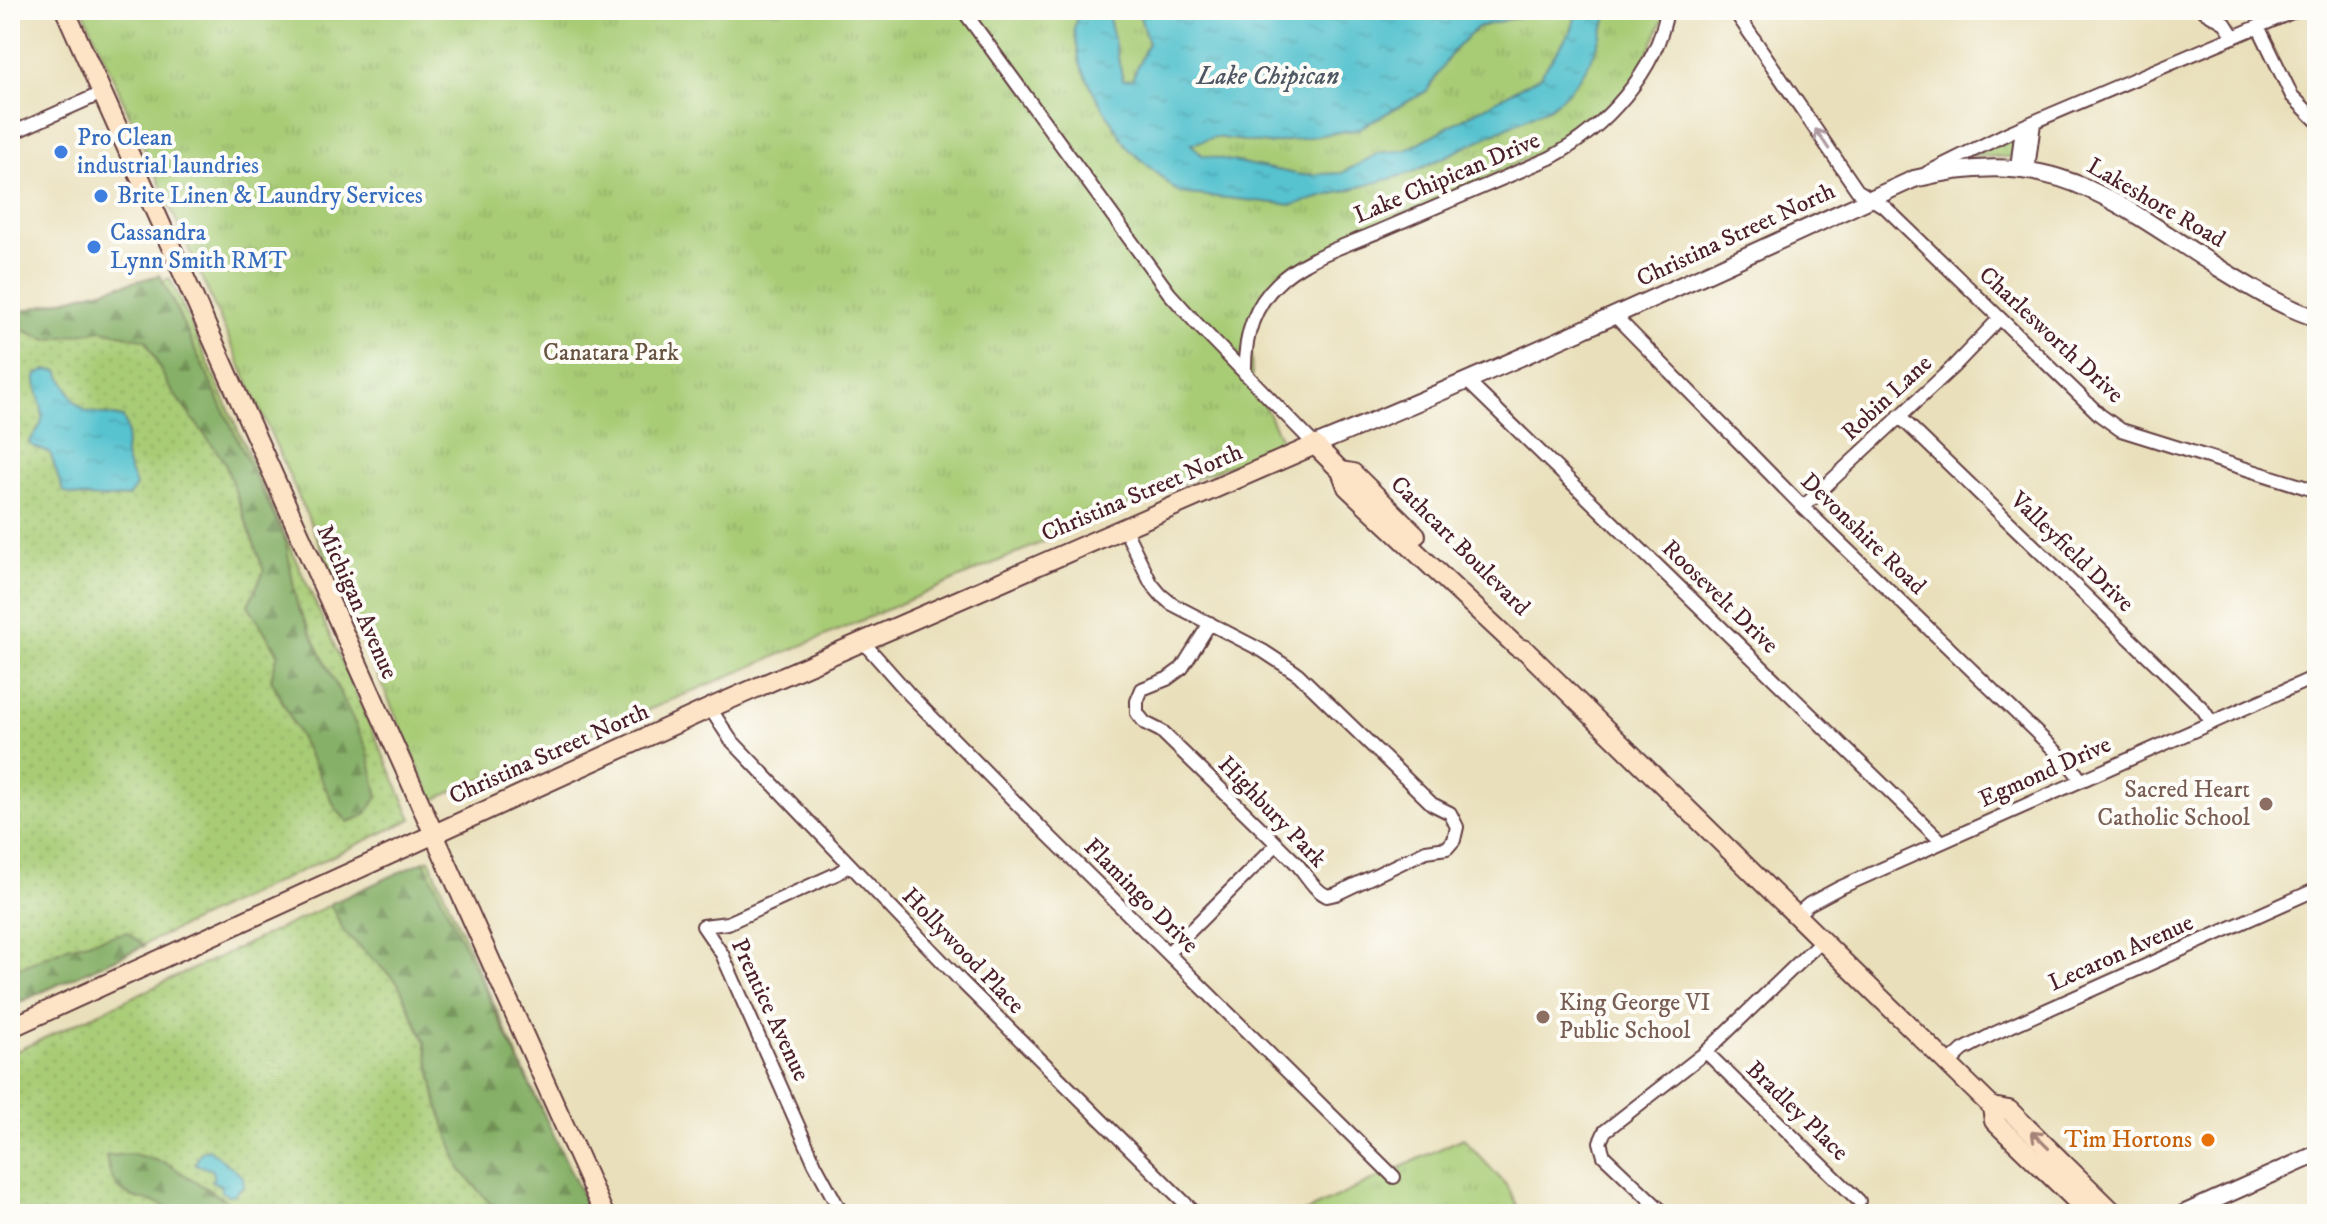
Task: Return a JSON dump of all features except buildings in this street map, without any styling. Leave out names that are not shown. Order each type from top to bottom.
[{"type":"main road","name":"Michigan Avenue","points":[[65,10],[604,1214]]},
{"type":"main road","name":"Christina Street North","points":[[10,1028],[710,708],[1315,445]]},
{"type":"main road","name":"Cathcart Boulevard","points":[[1315,445],[1341,471],[1347,487],[1517,647],[1525,650],[1992,1107]]},
{"type":"main road","points":[[2090,1214],[1994,1121],[1992,1107],[2009,1110],[2115,1214]]},
{"type":"street","points":[[963,10],[1156,276],[1197,324],[1315,445]]},
{"type":"street","name":"Lake Chipican Drive","points":[[1245,374],[1248,330],[1278,282],[1315,259],[1571,146],[1612,111],[1638,76],[1652,53],[1667,10]]},
{"type":"street","name":"Charlesworth Drive","points":[[1734,10],[1857,190],[1886,208],[2100,415],[2121,430],[2317,491]]},
{"type":"street","points":[[2203,10],[2225,23],[2234,37]]},
{"type":"street","name":"Christina Street North","points":[[1315,445],[1616,317],[2028,125],[2297,10]]},
{"type":"street","points":[[2259,28],[2292,96],[2317,121]]},
{"type":"street","points":[[10,134],[102,93]]},
{"type":"street","points":[[2022,168],[2028,125]]},
{"type":"street","name":"Lakeshore Road","points":[[1914,179],[1969,168],[2022,168],[2062,177],[2095,191],[2250,287],[2285,306],[2317,318]]},
{"type":"street","name":"Devonshire Road","points":[[1616,317],[1803,507],[2059,754],[2081,780]]},
{"type":"street","name":"Robin Lane","points":[[1803,507],[1952,368],[1999,319]]},
{"type":"street","name":"Roosevelt Drive","points":[[1468,382],[1942,842]]},
{"type":"street","name":"Valleyfield Drive","points":[[1899,416],[2202,708],[2212,723]]},
{"type":"street","name":"Highbury Park","points":[[1123,526],[1151,583],[1161,595],[1172,604],[1210,623],[1263,651],[1298,674],[1432,804],[1450,813],[1457,827],[1454,840],[1444,849],[1426,851],[1342,891],[1327,896],[1318,890],[1306,872],[1161,731],[1145,723],[1137,713],[1137,701],[1142,689],[1167,679],[1182,668],[1210,623]]},
{"type":"street","name":"Flamingo Drive","points":[[863,642],[939,725],[1394,1177]]},
{"type":"street","name":"Egmond Drive","points":[[1795,916],[1809,904],[1839,888],[2317,676]]},
{"type":"street","name":"Hollywood Place","points":[[710,708],[730,739],[849,865],[1196,1214]]},
{"type":"street","points":[[1168,953],[1277,844]]},
{"type":"street","name":"Prentice Avenue","points":[[842,1214],[815,1164],[722,954],[703,926],[728,923],[838,873],[849,865]]},
{"type":"street","name":"Lecaron Avenue","points":[[1948,1064],[1963,1050],[1993,1034],[2317,889]]},
{"type":"street","points":[[1665,1214],[1604,1156],[1600,1142],[1605,1131],[1706,1052],[1821,941]]},
{"type":"street","name":"Bradley Place","points":[[1706,1052],[1859,1201]]},
{"type":"street","points":[[2183,1214],[2317,1154]]},
{"type":"green space","name":"Canatara Park","points":[[83,10],[1667,10],[1638,77],[1590,128],[1316,261],[1279,285],[1250,332],[1252,380],[1283,444],[1114,511],[433,800]]},
{"type":"green space","points":[[2015,138],[2010,157],[1970,156]]},
{"type":"green space","points":[[160,275],[286,542],[297,605],[367,748],[378,797],[364,816],[348,822],[336,809],[271,679],[278,653],[248,605],[264,571],[224,461],[169,387],[146,340],[102,330],[47,340],[16,327],[10,332],[10,314]]},
{"type":"green space","points":[[170,278],[412,819],[10,1007],[10,318],[135,290]]},
{"type":"green space","points":[[429,859],[588,1214],[10,1214],[10,1054]]},
{"type":"green space","points":[[424,861],[591,1214],[499,1214],[460,1169],[437,1102],[425,1042],[398,983],[344,932],[330,904]]},
{"type":"green space","points":[[127,932],[144,946],[10,1006],[10,972],[68,947]]},
{"type":"green space","points":[[1463,1138],[1508,1187],[1521,1214],[1301,1214]]},
{"type":"green space","points":[[133,1154],[166,1163],[247,1214],[179,1214],[155,1202],[125,1193],[117,1186],[106,1156]]},
{"type":"water","name":"Lake Chipican","points":[[1078,10],[1112,10],[1109,18],[1123,80],[1132,79],[1148,43],[1138,10],[1529,10],[1522,16],[1478,27],[1453,51],[1427,91],[1358,129],[1268,144],[1215,137],[1191,144],[1202,155],[1301,175],[1342,173],[1379,153],[1406,150],[1539,77],[1572,29],[1577,10],[1608,10],[1601,37],[1588,64],[1571,88],[1550,107],[1411,173],[1293,205],[1179,193],[1128,148],[1080,64],[1074,29]]},
{"type":"water","points":[[47,370],[58,371],[75,402],[86,411],[123,418],[127,432],[125,456],[136,486],[129,496],[95,498],[68,494],[62,488],[50,453],[29,442],[42,418],[36,375]]},
{"type":"water","points":[[209,1149],[243,1177],[244,1185],[233,1195],[227,1195],[221,1191],[221,1186],[211,1181],[214,1177],[212,1170],[195,1164],[201,1152]]},
{"type":"place","name":"Pro Clean industrial laundries","points":[[61,152]]},
{"type":"place","name":"Brite Linen & Laundry Services","points":[[101,196]]},
{"type":"place","name":"Cassandra Lynn Smith RMT","points":[[94,247]]},
{"type":"place","name":"Sacred Heart Catholic School","points":[[2266,804]]},
{"type":"place","name":"King George VI Public School","points":[[1543,1017]]},
{"type":"place","name":"Tim Hortons","points":[[2208,1140]]}]
